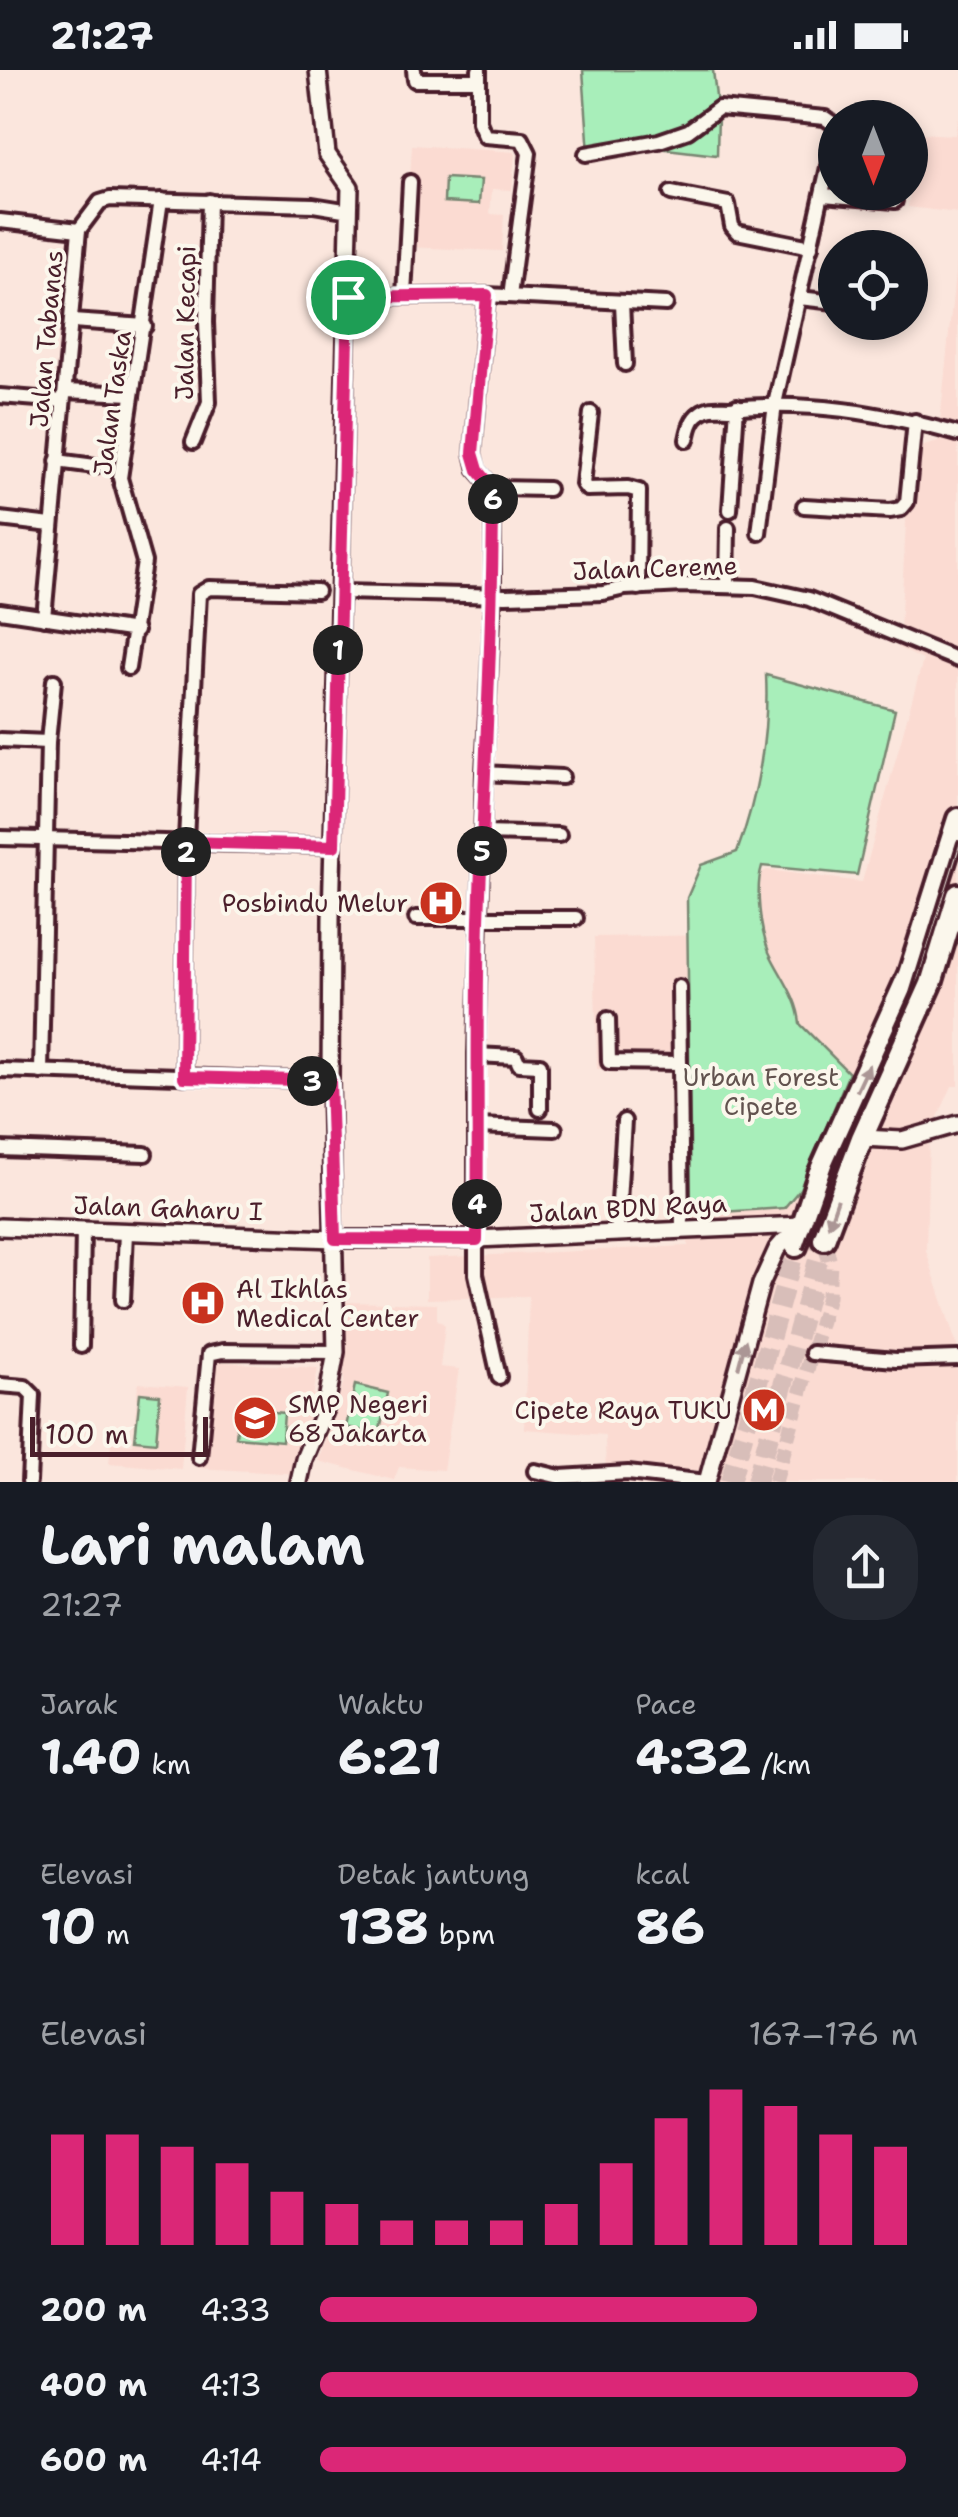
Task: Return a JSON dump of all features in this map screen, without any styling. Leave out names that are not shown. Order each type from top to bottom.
[{"type":"main road","points":[[800,1234],[819,1174],[909,974],[958,819]]},
{"type":"main road","points":[[824,1240],[862,1138],[954,924],[958,895]]},
{"type":"street","points":[[299,1482],[326,1406],[336,1352],[330,1081],[350,184],[327,154],[318,70]]},
{"type":"street","points":[[414,70],[415,80],[479,75],[479,122],[485,136],[522,139],[529,152],[510,296]]},
{"type":"street","points":[[586,154],[659,141],[688,131],[724,108],[818,117]]},
{"type":"street","points":[[404,295],[410,182]]},
{"type":"street","points":[[671,193],[728,204],[732,226],[744,234],[811,247]]},
{"type":"street","name":"Jalan Tabanas","points":[[44,618],[78,230],[104,199],[313,205],[350,211]]},
{"type":"street","name":"Jalan Taska","points":[[128,668],[144,562],[120,478],[161,200]]},
{"type":"street","name":"Jalan Kecapi","points":[[193,442],[209,402],[206,322],[210,202]]},
{"type":"street","points":[[759,533],[775,404],[819,210]]},
{"type":"street","points":[[0,221],[78,230]]},
{"type":"street","points":[[348,297],[487,295],[666,304]]},
{"type":"street","points":[[487,295],[473,453],[478,470],[493,488],[493,596],[476,1055],[476,1274],[499,1376]]},
{"type":"street","points":[[799,298],[818,300]]},
{"type":"street","points":[[622,303],[625,364]]},
{"type":"street","points":[[72,322],[145,326]]},
{"type":"street","points":[[0,396],[132,394]]},
{"type":"street","points":[[687,440],[695,417],[702,411],[775,404],[816,405],[914,421],[958,434]]},
{"type":"street","points":[[730,510],[738,406]]},
{"type":"street","points":[[591,413],[583,484],[587,489],[628,488],[639,492],[638,588]]},
{"type":"street","points":[[804,506],[901,509],[907,502],[914,421]]},
{"type":"street","points":[[57,462],[96,466]]},
{"type":"street","points":[[493,488],[548,489]]},
{"type":"street","points":[[0,519],[51,525]]},
{"type":"street","points":[[727,586],[728,528]]},
{"type":"street","name":"Jalan Cereme","points":[[341,592],[493,596],[604,593],[684,585],[790,592],[958,660]]},
{"type":"street","points":[[184,1077],[186,842],[199,594],[209,588],[316,591]]},
{"type":"street","points":[[0,611],[136,631]]},
{"type":"street","points":[[41,1072],[48,742],[54,681]]},
{"type":"street","points":[[0,740],[48,742]]},
{"type":"street","points":[[484,773],[562,777]]},
{"type":"street","points":[[483,833],[559,836]]},
{"type":"street","points":[[0,838],[334,846]]},
{"type":"street","points":[[416,918],[576,918]]},
{"type":"street","points":[[679,986],[682,1230]]},
{"type":"street","points":[[608,1019],[610,1062],[680,1063]]},
{"type":"street","points":[[476,1055],[516,1057],[519,1064],[540,1065],[540,1109]]},
{"type":"street","points":[[0,1070],[330,1081]]},
{"type":"street","points":[[617,1234],[624,1121]]},
{"type":"street","points":[[862,1138],[902,1140],[958,1124]]},
{"type":"street","points":[[477,1126],[556,1129]]},
{"type":"street","points":[[0,1149],[145,1154]]},
{"type":"street","name":"Jalan Gaharu I","points":[[0,1227],[335,1239]]},
{"type":"street","points":[[81,1346],[83,1230]]},
{"type":"street","name":"Jalan BDN Raya","points":[[335,1239],[477,1240],[682,1230],[800,1234]]},
{"type":"street","points":[[123,1300],[126,1232]]},
{"type":"street","points":[[535,1470],[567,1477],[628,1473],[706,1482],[762,1284],[777,1249],[800,1234]]},
{"type":"street","points":[[199,1457],[209,1354],[222,1350],[336,1352]]},
{"type":"street","points":[[812,1353],[896,1360],[958,1358]]},
{"type":"street","points":[[0,1385],[25,1387],[32,1395],[29,1482]]},
{"type":"shaded area","points":[[958,117],[958,213],[928,209],[928,134],[955,135]]},
{"type":"shaded area","points":[[412,145],[515,152],[512,190],[492,189],[490,214],[504,215],[502,251],[406,247]]},
{"type":"shaded area","points":[[958,244],[958,1086],[952,1086],[929,1137],[926,1251],[958,1349],[958,1482],[606,1482],[605,1435],[524,1429],[529,1296],[427,1299],[427,1258],[688,1246],[685,1069],[597,1069],[594,937],[716,935],[736,884],[767,870],[862,882],[923,660],[899,648],[910,450],[938,442]]},
{"type":"shaded area","points":[[344,1302],[437,1304],[437,1319],[445,1325],[440,1367],[459,1369],[443,1470],[399,1467],[394,1480],[318,1461],[344,1381]]},
{"type":"shaded area","name":"SMP Negeri 68 Jakarta","points":[[206,1361],[318,1368],[299,1474],[198,1468]]},
{"type":"shaded area","points":[[138,1383],[188,1387],[181,1469],[109,1463],[111,1443],[133,1444]]},
{"type":"green space","points":[[583,70],[713,70],[717,155],[633,145],[629,154],[589,154]]},
{"type":"green space","points":[[445,178],[481,180],[479,204],[444,202]]},
{"type":"green space","name":"Urban Forest Cipete","points":[[766,675],[895,710],[857,875],[762,866],[760,875],[766,943],[792,996],[800,1024],[849,1073],[800,1189],[784,1208],[691,1214],[687,898],[701,865],[737,852],[760,764]]},
{"type":"green space","points":[[355,1385],[388,1393],[379,1434],[346,1427]]},
{"type":"green space","points":[[140,1393],[160,1395],[156,1442],[135,1440]]},
{"type":"green space","points":[[239,1409],[284,1413],[282,1441],[236,1437]]},
{"type":"tunnel","points":[[775,1482],[828,1296],[830,1263],[824,1239]]},
{"type":"tunnel","points":[[756,1482],[824,1239]]},
{"type":"tunnel","points":[[730,1482],[796,1246]]},
{"type":"railway","points":[[804,1248],[833,1166],[911,993],[958,842]]},
{"type":"place","name":"Posbindu Melur","points":[[441,903]]},
{"type":"place","name":"Al Ikhlas Medical Center","points":[[203,1303]]},
{"type":"place","name":"Cipete Raya TUKU","points":[[764,1410]]},
{"type":"place","name":"SMP Negeri 68 Jakarta","points":[[255,1418]]},
{"type":"route","points":[[487,295],[473,453],[480,475],[493,488],[493,600],[476,1055],[477,1240],[335,1239],[330,1081],[184,1077],[186,842],[334,846],[348,297],[487,295]]}]
